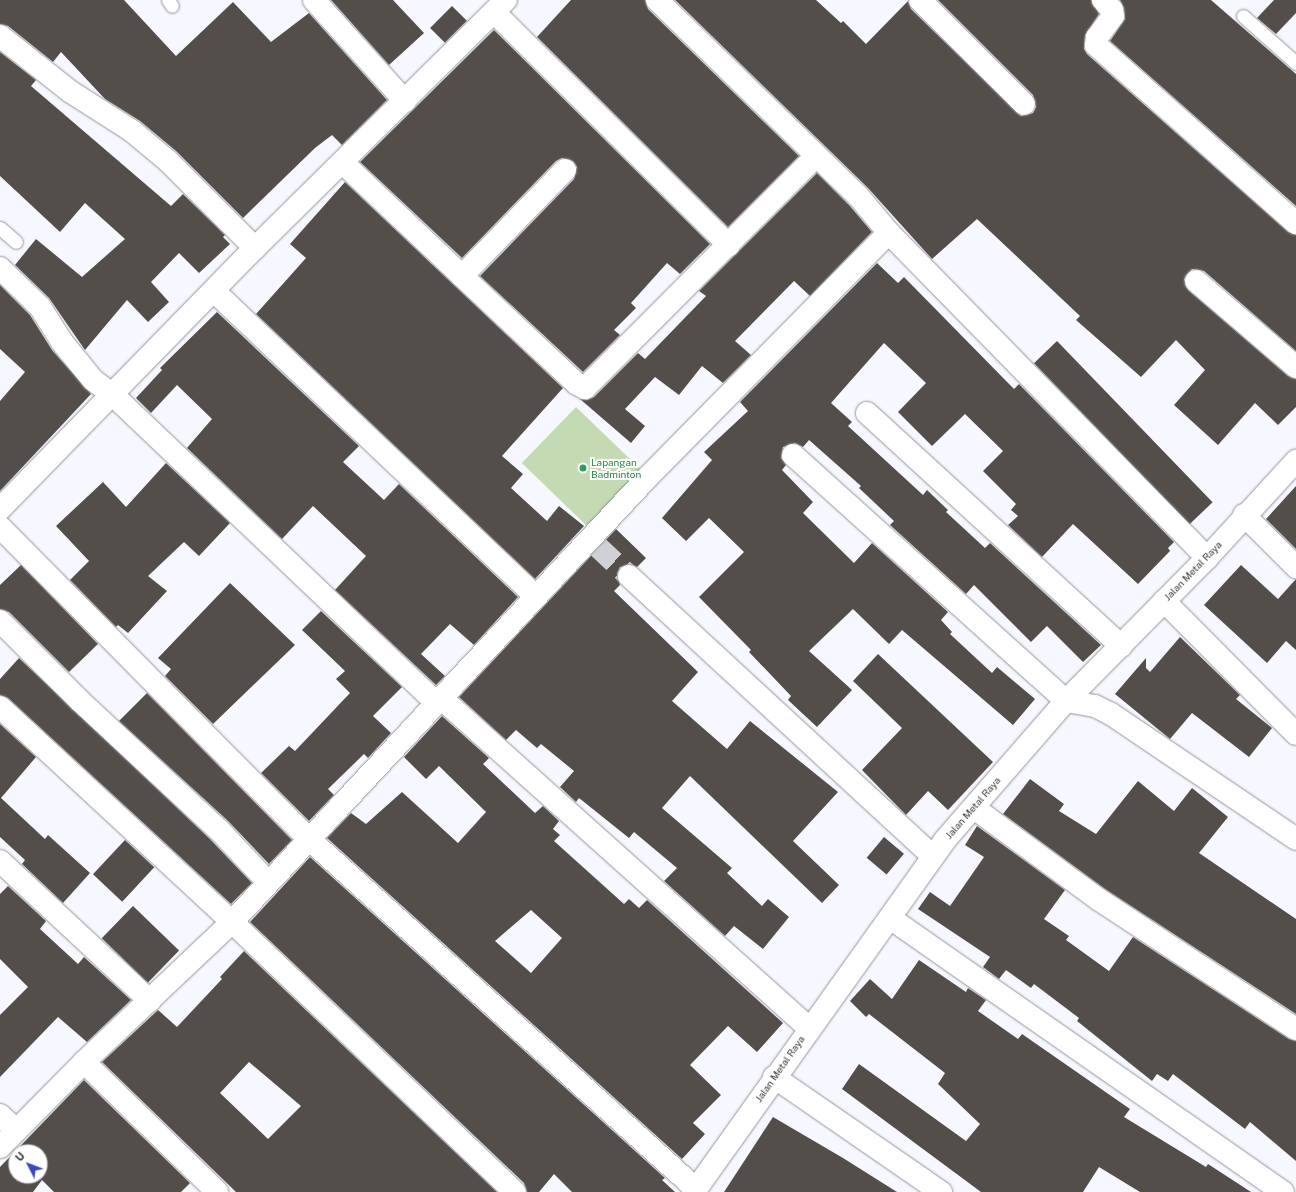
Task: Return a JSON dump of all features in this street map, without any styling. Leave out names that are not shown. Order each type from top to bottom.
[{"type":"street","points":[[314,0],[405,101]]},
{"type":"street","points":[[657,0],[816,156],[860,197],[889,233],[1207,558]]},
{"type":"street","points":[[920,0],[1024,104]]},
{"type":"street","points":[[1103,0],[1112,10],[1113,16],[1097,37],[1096,45],[1296,224]]},
{"type":"street","points":[[0,509],[215,292],[255,248],[343,163],[500,6],[729,244]]},
{"type":"street","points":[[0,36],[71,92],[132,131],[168,161],[255,248]]},
{"type":"street","points":[[343,163],[577,384],[585,388],[816,156]]},
{"type":"street","points":[[462,276],[565,170]]},
{"type":"street","points":[[0,1147],[84,1062],[232,922],[308,838],[535,596],[594,542],[889,233]]},
{"type":"street","points":[[0,268],[40,307],[62,342],[93,380],[113,396],[438,700],[809,1028]]},
{"type":"street","points":[[1196,281],[1296,367]]},
{"type":"street","points":[[215,292],[535,596]]},
{"type":"street","points":[[867,413],[1120,646]]},
{"type":"street","points":[[793,455],[1066,701],[1095,706],[1111,714],[1296,839]]},
{"type":"street","name":"Jalan Metal Raya","points":[[695,1190],[809,1028],[933,857],[1066,701],[1207,558],[1244,515],[1296,461]]},
{"type":"street","points":[[1244,515],[1296,567]]},
{"type":"street","points":[[0,527],[308,838],[695,1190]]},
{"type":"street","points":[[629,576],[933,857]]},
{"type":"street","points":[[1164,601],[1296,734]]},
{"type":"street","points":[[0,621],[80,701],[218,830],[268,882]]},
{"type":"street","points":[[0,707],[232,922],[515,1192]]},
{"type":"street","points":[[974,808],[1098,899],[1296,1029]]},
{"type":"street","points":[[0,861],[150,1001]]},
{"type":"street","points":[[890,918],[1283,1192]]},
{"type":"street","points":[[84,1062],[217,1192]]},
{"type":"street","points":[[774,1077],[941,1192]]},
{"type":"street","points":[[0,1115],[16,1130]]},
{"type":"lane","points":[[1243,16],[1296,63]]},
{"type":"lane","points":[[0,228],[16,242]]},
{"type":"green space","name":"Lapangan Badminton","points":[[576,407],[643,472],[589,528],[522,463]]},
{"type":"building","points":[[0,0],[124,0],[176,56],[233,2],[271,42],[309,13],[387,100],[342,145],[332,135],[315,148],[243,218],[176,151],[140,121],[105,99],[61,52],[53,62],[8,26],[0,24]]},
{"type":"building","points":[[331,0],[393,0],[424,33],[389,65]]},
{"type":"building","points":[[571,0],[645,0],[648,9],[799,156],[728,227],[537,37]]},
{"type":"building","points":[[675,0],[816,0],[841,23],[843,21],[866,44],[908,1],[911,9],[1021,116],[1033,113],[1036,107],[1033,95],[938,0],[1091,0],[1099,14],[1085,35],[1084,49],[1087,54],[1288,232],[1296,235],[1296,351],[1204,271],[1192,269],[1184,279],[1188,290],[1288,376],[1296,379],[1296,407],[1278,425],[1255,403],[1218,445],[1174,405],[1205,370],[1176,340],[1141,377],[1076,320],[1080,316],[977,219],[932,259],[868,188]]},
{"type":"building","points":[[1120,0],[1211,0],[1296,74],[1296,206],[1110,41],[1125,19],[1124,8]]},
{"type":"building","points":[[1274,0],[1296,0],[1296,13],[1276,34],[1257,18]]},
{"type":"building","points":[[452,6],[467,21],[445,43],[430,28]]},
{"type":"building","points":[[494,30],[710,244],[680,274],[667,263],[631,303],[636,308],[614,330],[620,335],[583,372],[480,276],[574,179],[577,167],[573,161],[562,158],[556,161],[462,258],[360,162]]},
{"type":"building","points":[[0,52],[36,80],[31,86],[171,206],[183,194],[225,235],[223,237],[230,244],[199,273],[179,253],[151,282],[169,302],[148,322],[127,300],[85,350],[49,298],[15,265],[36,239],[82,277],[125,239],[85,203],[60,232],[0,176]]},
{"type":"building","points":[[817,173],[850,206],[872,232],[810,296],[794,281],[735,341],[751,355],[723,383],[702,366],[679,395],[655,377],[625,409],[645,426],[631,443],[580,399],[587,400],[594,397],[638,353],[645,359],[706,296],[699,291]]},
{"type":"building","points":[[345,182],[563,388],[502,456],[523,474],[511,488],[547,521],[559,506],[584,526],[535,579],[256,314],[306,258],[290,244]]},
{"type":"building","points":[[877,263],[898,283],[904,277],[1014,389],[1019,384],[1174,542],[1168,548],[1170,551],[1138,584],[1073,524],[1042,557],[1008,525],[1018,516],[1011,510],[1016,504],[983,471],[1003,451],[965,414],[932,446],[898,412],[926,383],[884,343],[831,403],[852,422],[848,426],[923,495],[927,490],[948,510],[946,512],[985,548],[990,543],[1101,645],[1083,662],[1047,626],[1031,642],[974,585],[966,594],[890,525],[894,521],[859,488],[861,486],[809,440],[803,447],[795,443],[783,447],[781,458],[786,465],[782,470],[813,502],[803,513],[854,563],[872,543],[948,612],[941,620],[952,632],[950,634],[992,673],[997,667],[1035,699],[1013,725],[902,630],[889,644],[853,609],[809,651],[852,690],[817,727],[788,700],[791,696],[749,652],[751,650],[699,597],[744,552],[709,518],[686,541],[662,518],[712,460],[704,452],[748,411],[740,402]]},
{"type":"building","points":[[0,285],[30,315],[52,350],[91,394],[0,491],[0,401],[25,372],[0,349]]},
{"type":"building","points":[[217,312],[359,446],[343,462],[384,500],[399,484],[518,597],[474,645],[450,624],[421,654],[445,676],[436,685],[335,590],[366,556],[313,506],[282,539],[187,448],[212,419],[177,385],[151,413],[136,398],[162,370],[160,368]]},
{"type":"building","points":[[1057,341],[1213,502],[1190,524],[1034,363]]},
{"type":"building","points":[[166,463],[230,523],[199,556],[184,542],[148,576],[167,591],[128,633],[118,625],[116,627],[70,580],[89,561],[56,526],[103,482],[126,507]]},
{"type":"building","points":[[1296,486],[1296,549],[1266,519]]},
{"type":"building","points":[[616,529],[646,558],[637,567],[631,564],[620,567],[617,574],[620,585],[614,591],[698,672],[672,701],[727,749],[750,721],[838,792],[793,841],[839,885],[822,903],[690,776],[662,808],[732,868],[727,873],[762,906],[768,899],[789,917],[763,949],[734,926],[725,936],[664,881],[677,868],[634,832],[629,838],[579,798],[576,802],[560,787],[574,771],[541,744],[537,748],[516,730],[506,740],[459,697]]},
{"type":"building","points":[[21,565],[98,644],[69,672],[9,612],[0,609],[0,585]]},
{"type":"building","points":[[1241,565],[1278,599],[1296,579],[1296,650],[1286,641],[1267,663],[1204,605]]},
{"type":"building","points":[[230,583],[295,645],[213,724],[165,676],[171,669],[158,658]]},
{"type":"building","points":[[321,611],[402,687],[373,716],[391,733],[368,758],[364,754],[328,789],[334,795],[309,821],[261,773],[289,746],[295,751],[350,693],[336,679],[345,671],[302,630]]},
{"type":"building","points":[[1180,637],[1240,695],[1236,699],[1272,728],[1249,757],[1192,713],[1170,739],[1115,694],[1146,658],[1146,668],[1150,672]]},
{"type":"building","points":[[878,654],[993,762],[948,810],[928,791],[906,815],[862,770],[902,728],[853,681]]},
{"type":"building","points":[[19,658],[210,839],[252,883],[231,904],[8,698],[0,695],[0,679]]},
{"type":"building","points":[[147,693],[292,840],[269,864],[228,821],[119,721]]},
{"type":"building","points":[[442,716],[489,758],[483,764],[535,813],[543,806],[559,821],[553,829],[560,835],[554,841],[624,904],[629,899],[639,908],[647,900],[783,1023],[757,1052],[728,1026],[690,1065],[721,1095],[693,1123],[705,1134],[682,1159],[327,838],[351,813],[366,824],[402,792],[458,843],[486,812],[439,766],[426,779],[404,757]],"holes":[[[531,910],[562,938],[531,973],[495,941]]]},
{"type":"building","points":[[0,724],[36,757],[1,798],[45,839],[48,835],[90,873],[63,903],[22,864],[25,860],[0,837]]},
{"type":"building","points":[[1030,779],[1064,804],[1059,811],[1096,834],[1138,781],[1174,811],[1192,788],[1228,817],[1199,853],[1296,919],[1296,1014],[1105,889],[1003,814]]},
{"type":"building","points":[[977,826],[1065,890],[1044,919],[1069,936],[1066,940],[1109,971],[1133,937],[1289,1039],[1296,1041],[1296,1161],[1250,1122],[1245,1129],[1173,1074],[1168,1081],[1157,1074],[1152,1081],[1077,1021],[1079,1018],[1034,984],[1031,988],[1006,970],[999,979],[983,967],[990,957],[918,909],[930,892],[950,906],[984,857],[965,845]]},
{"type":"building","points":[[884,837],[904,854],[887,874],[867,858]]},
{"type":"building","points":[[125,840],[154,867],[122,902],[93,874]]},
{"type":"building","points":[[310,857],[665,1178],[662,1180],[675,1192],[572,1192],[554,1174],[539,1192],[527,1192],[524,1183],[250,922]]},
{"type":"building","points":[[8,886],[46,921],[40,929],[78,964],[84,957],[131,1000],[87,1042],[58,1017],[0,1077],[0,1015],[28,987],[0,959],[0,894]]},
{"type":"building","points":[[133,906],[179,950],[148,983],[102,938]]},
{"type":"building","points":[[244,951],[497,1192],[236,1192],[102,1062],[158,1010],[177,1027],[222,979],[220,977]],"holes":[[[249,1062],[301,1106],[268,1139],[220,1093]]]},
{"type":"building","points":[[919,960],[966,992],[968,988],[986,1000],[978,1011],[1018,1039],[1022,1034],[1130,1109],[1124,1117],[1206,1167],[1208,1164],[1251,1192],[1140,1192],[1099,1167],[1083,1192],[981,1192],[842,1089],[859,1064],[966,1141],[980,1124],[938,1084],[945,1073],[869,1014],[866,1017],[850,1001],[870,979],[892,999]]},
{"type":"building","points":[[84,1080],[190,1183],[181,1192],[54,1192],[46,1184],[48,1184],[48,1144],[22,1144]]},
{"type":"building","points":[[773,1117],[843,1158],[897,1192],[724,1192]]},
{"type":"building","points":[[8,1159],[8,1184],[39,1184],[33,1192],[0,1192],[0,1167]]},
{"type":"tunnel","points":[[598,547],[629,576]]},
{"type":"place","name":"Lapangan Badminton","points":[[583,468]]}]
